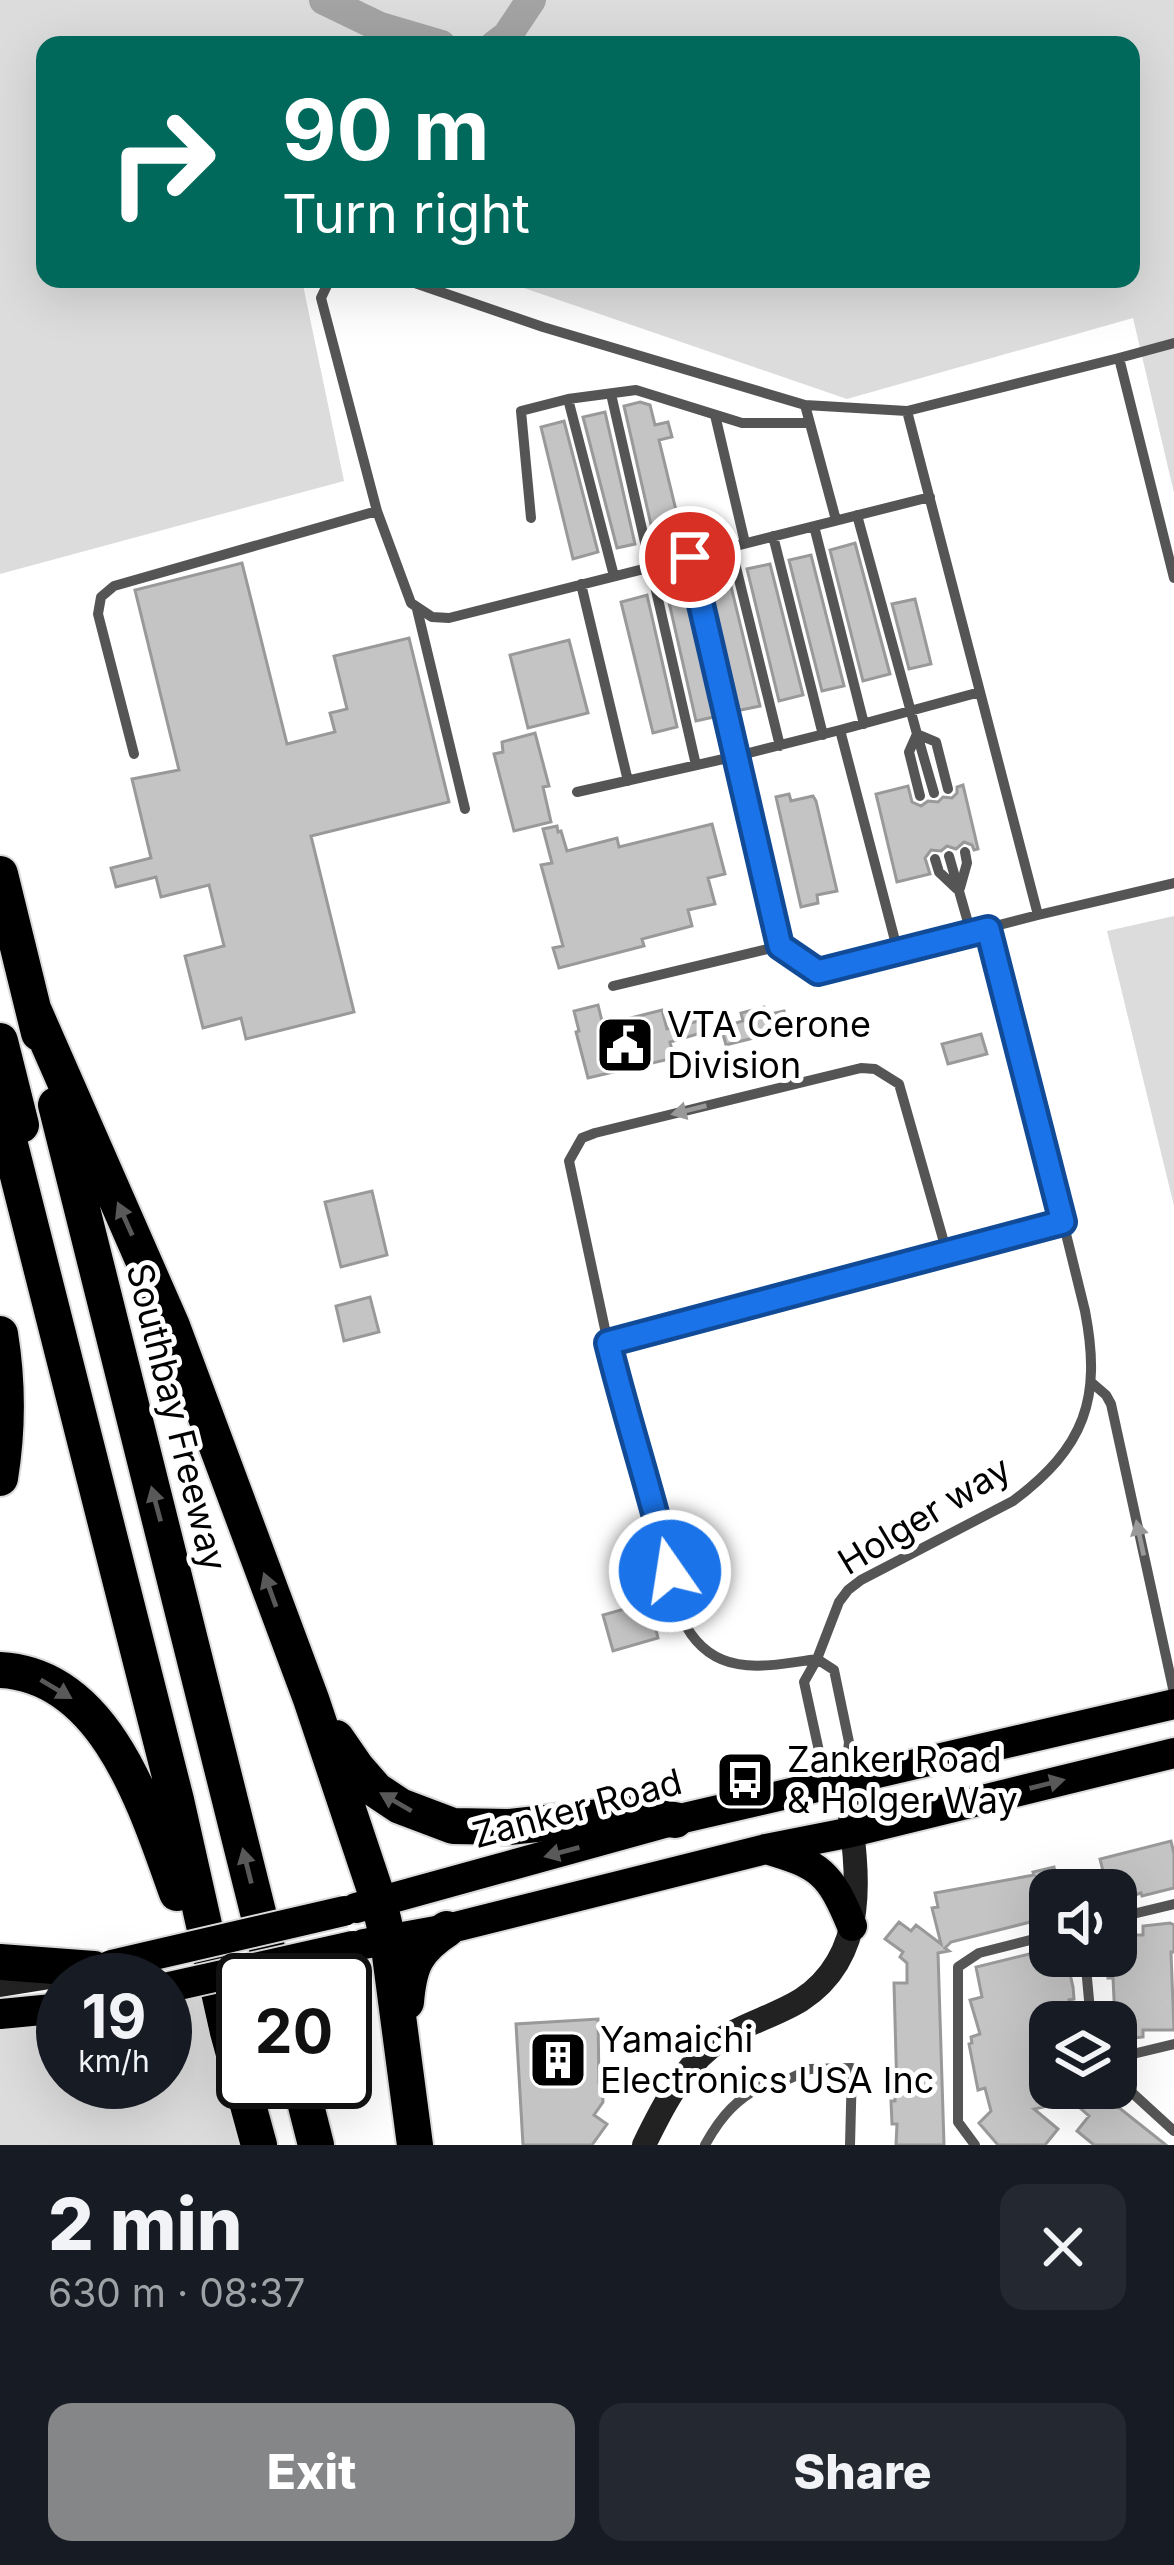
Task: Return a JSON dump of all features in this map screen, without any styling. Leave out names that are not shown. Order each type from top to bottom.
[{"type":"highway","name":"Southbay Freeway","points":[[0,874],[268,1953]]},
{"type":"highway","points":[[34,1011],[172,1326],[311,1699],[404,2065],[415,2145]]},
{"type":"highway","points":[[0,1041],[219,1953]]},
{"type":"highway","points":[[0,1105],[217,1953]]},
{"type":"highway","points":[[0,1334],[8,1400],[0,1478]]},
{"type":"highway","points":[[0,1670],[41,1679],[71,1698],[100,1728],[124,1762],[145,1806],[216,1975]]},
{"type":"highway","points":[[311,1699],[376,1790],[425,1817],[481,1828],[628,1814],[675,1820]]},
{"type":"highway","points":[[404,2065],[406,1996],[412,1967],[423,1947],[447,1929]]},
{"type":"highway","points":[[0,1962],[36,1964]]},
{"type":"highway","points":[[252,2109],[259,2145]]},
{"type":"highway","points":[[267,2109],[276,2145]]},
{"type":"highway","points":[[307,2109],[316,2145]]},
{"type":"main road","name":"Zanker Road","points":[[163,1953],[362,1907],[675,1820],[1174,1704]]},
{"type":"main road","points":[[192,1982],[447,1929],[1174,1754]]},
{"type":"main road","points":[[766,1849],[823,1873],[852,1926]]},
{"type":"main road","points":[[0,2014],[36,2011]]},
{"type":"street","points":[[644,2145],[673,2092],[710,2048],[800,2001],[832,1973],[845,1949],[856,1896],[844,1780]]},
{"type":"street","name":"Zanker Road","points":[[0,1984],[36,1978]]},
{"type":"lane","points":[[326,288],[321,298],[377,511],[406,596],[416,609],[465,809]]},
{"type":"lane","points":[[430,288],[806,406],[907,411],[1174,343]]},
{"type":"lane","points":[[1119,358],[1174,578]]},
{"type":"lane","points":[[531,518],[521,410],[636,390],[742,423],[809,423]]},
{"type":"lane","points":[[611,394],[696,765]]},
{"type":"lane","points":[[568,399],[614,576]]},
{"type":"lane","points":[[806,406],[836,520]]},
{"type":"lane","points":[[907,411],[1038,915]]},
{"type":"lane","points":[[715,415],[745,543]]},
{"type":"lane","points":[[416,609],[449,618],[930,497]]},
{"type":"lane","points":[[134,754],[98,614],[106,590],[377,511]]},
{"type":"lane","points":[[857,515],[917,734],[909,752],[927,794]]},
{"type":"lane","points":[[814,526],[864,724]]},
{"type":"lane","points":[[772,536],[823,735]]},
{"type":"lane","points":[[731,547],[780,746]]},
{"type":"lane","points":[[690,557],[780,946],[818,972],[1174,883]]},
{"type":"lane","points":[[581,584],[628,782]]},
{"type":"lane","points":[[577,792],[780,746],[980,692]]},
{"type":"lane","points":[[840,730],[898,952]]},
{"type":"lane","points":[[917,734],[936,742],[948,789]]},
{"type":"lane","points":[[959,891],[967,863],[964,852]]},
{"type":"lane","points":[[950,856],[971,933]]},
{"type":"lane","points":[[935,859],[939,872],[959,891]]},
{"type":"lane","name":"Holger way","points":[[818,1659],[848,1589],[1035,1485],[1081,1423],[1092,1383],[1093,1350],[988,929]]},
{"type":"lane","points":[[613,986],[780,946]]},
{"type":"lane","points":[[844,1780],[849,1742],[834,1670],[818,1659],[741,1666],[713,1657],[692,1637],[629,1425],[569,1161],[582,1138],[595,1133],[861,1068],[875,1069],[899,1084],[947,1253]]},
{"type":"lane","points":[[608,1343],[1063,1222]]},
{"type":"lane","points":[[1092,1383],[1111,1404],[1174,1693]]},
{"type":"lane","points":[[818,1659],[804,1682],[819,1751],[844,1780]]},
{"type":"lane","points":[[1137,1913],[1174,1904]]},
{"type":"lane","points":[[975,2145],[958,2122],[958,1967],[979,1953],[1029,1940]]},
{"type":"lane","points":[[1137,2053],[1174,2044]]},
{"type":"lane","points":[[705,2145],[741,2097],[810,2068],[852,2068],[850,2145]]},
{"type":"lane","points":[[1137,2097],[1174,2131]]},
{"type":"shaded area","points":[[0,0],[1174,0],[1174,493],[1133,318],[847,399],[524,288],[1140,288],[1140,36],[36,36],[36,288],[304,288],[344,481],[0,574]]},
{"type":"shaded area","points":[[1174,916],[1174,1206],[1107,931]]},
{"type":"shaded area","points":[[216,1989],[216,2109],[246,2109],[255,2145],[0,2145],[0,2027],[36,2024],[36,2109],[192,2109],[192,1994]]},
{"type":"building","points":[[650,405],[655,425],[668,422],[672,437],[659,440],[681,531],[654,538],[624,406]]},
{"type":"building","points":[[605,412],[635,544],[617,548],[583,417]]},
{"type":"building","points":[[564,421],[598,552],[573,559],[541,427]]},
{"type":"building","points":[[855,543],[890,674],[863,681],[830,550]]},
{"type":"building","points":[[811,555],[844,686],[822,691],[789,560]]},
{"type":"building","points":[[242,563],[287,744],[335,732],[330,713],[347,709],[334,656],[409,638],[449,802],[311,836],[354,1012],[246,1039],[241,1018],[203,1028],[185,956],[224,946],[209,885],[161,897],[156,877],[116,887],[111,868],[151,858],[132,779],[179,770],[135,590]]},
{"type":"building","points":[[770,564],[803,695],[779,701],[747,569]]},
{"type":"building","points":[[728,574],[760,706],[736,711],[705,580]]},
{"type":"building","points":[[686,584],[718,716],[696,721],[666,589]]},
{"type":"building","points":[[647,595],[677,727],[653,733],[621,602]]},
{"type":"building","points":[[915,599],[931,664],[909,669],[892,604]]},
{"type":"building","points":[[569,640],[588,713],[528,728],[510,655]]},
{"type":"building","points":[[535,733],[549,786],[543,787],[551,822],[514,831],[494,754],[503,752],[502,742]]},
{"type":"building","points":[[963,785],[978,849],[964,842],[956,849],[931,850],[925,858],[930,874],[897,882],[876,794],[908,786],[912,802],[921,806],[952,798]]},
{"type":"building","points":[[789,794],[791,801],[813,796],[816,801],[837,891],[817,895],[818,903],[801,907],[776,797]]},
{"type":"building","points":[[712,824],[725,874],[708,878],[715,904],[688,910],[692,926],[642,939],[644,946],[559,968],[553,948],[563,946],[541,865],[552,863],[543,829],[557,826],[567,851],[617,838],[619,847]]},
{"type":"building","name":"VTA Cerone Division","points":[[598,1005],[603,1025],[662,1010],[667,1029],[698,1021],[701,1033],[670,1042],[674,1058],[588,1078],[574,1011]]},
{"type":"building","points":[[764,1007],[766,1015],[784,1011],[789,1029],[726,1045],[721,1027],[743,1021],[741,1013]]},
{"type":"building","points":[[981,1034],[987,1054],[948,1064],[942,1044]]},
{"type":"building","points":[[372,1191],[387,1255],[341,1267],[325,1202]]},
{"type":"building","points":[[370,1297],[379,1332],[344,1341],[336,1306]]},
{"type":"building","points":[[649,1602],[658,1638],[613,1651],[603,1615]]},
{"type":"building","points":[[1171,1841],[1174,1888],[1137,1894],[1137,1869],[1102,1869],[1100,1859]]},
{"type":"building","points":[[1029,1876],[1029,1922],[951,1942],[945,1948],[949,1951],[938,1953],[944,2145],[896,2145],[891,2101],[897,2094],[894,1983],[907,1983],[907,1963],[900,1957],[903,1952],[885,1939],[899,1922],[911,1931],[916,1925],[941,1944],[932,1908],[938,1907],[935,1893]]},
{"type":"building","points":[[1174,1925],[1174,2030],[1143,2030],[1143,2037],[1137,2038],[1137,2001],[1114,2001],[1113,1978],[1108,1977],[1137,1977],[1137,1935],[1143,1935],[1143,1926]]},
{"type":"building","points":[[1029,1954],[1029,1977],[1071,1977],[1074,1999],[1029,2001],[1029,2109],[1058,2129],[1045,2145],[998,2145],[979,2123],[991,2111],[985,2088],[978,2090],[969,2044],[971,2037],[980,2034],[970,2000],[982,1997],[976,1967]]},
{"type":"building","name":"Yamaichi Electronics USA Inc","points":[[598,2019],[603,2102],[594,2115],[607,2124],[592,2145],[523,2145],[516,2024]]},
{"type":"building","points":[[1081,2109],[1121,2109],[1166,2145],[1094,2145],[1077,2131],[1089,2116]]},
{"type":"waterway","points":[[324,0],[410,36]]},
{"type":"waterway","points":[[507,36],[531,0]]},
{"type":"place","name":"VTA Cerone Division","points":[[625,1045]]},
{"type":"place","name":"Zanker Road & Holger Way","points":[[745,1780]]},
{"type":"place","name":"Yamaichi Electronics USA Inc","points":[[558,2060]]},
{"type":"route","points":[[670,1571],[608,1343],[1063,1222],[988,929],[818,972],[780,946],[690,557]]}]
